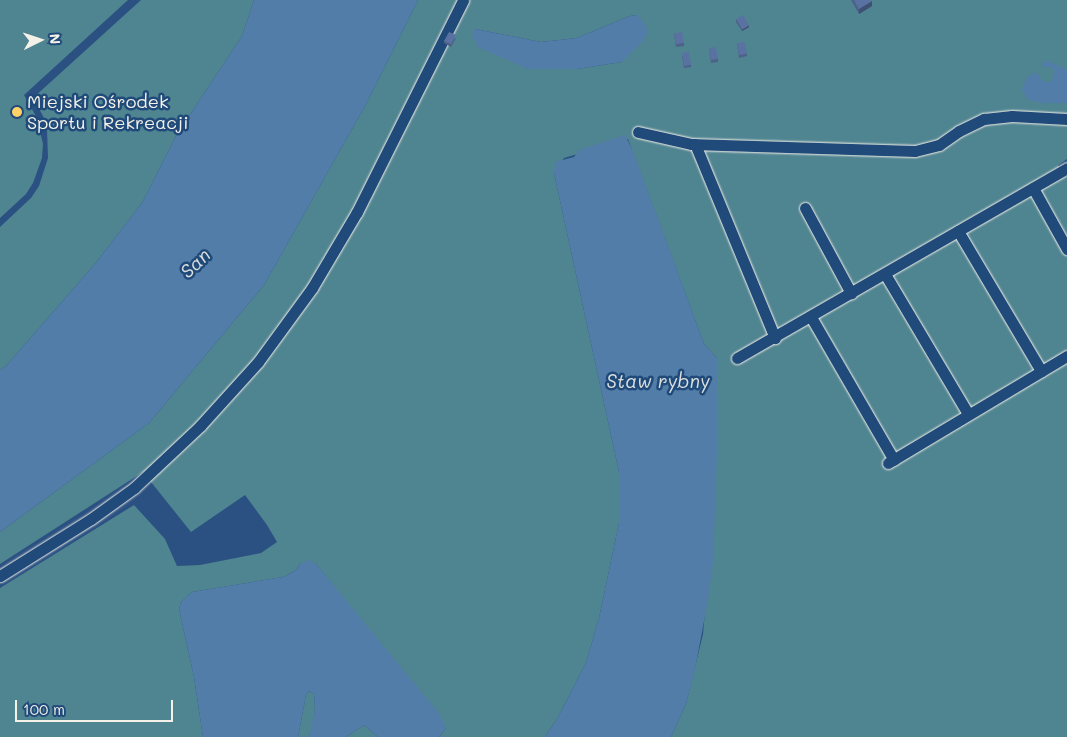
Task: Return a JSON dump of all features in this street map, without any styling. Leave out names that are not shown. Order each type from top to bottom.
[{"type":"lane","points":[[0,576],[91,519],[134,488],[200,426],[258,362],[312,288],[357,212],[463,0]]},
{"type":"lane","points":[[638,132],[694,144],[916,151],[939,145],[984,119],[1012,116],[1067,119]]},
{"type":"lane","points":[[694,144],[774,338]]},
{"type":"lane","points":[[737,358],[1067,168]]},
{"type":"lane","points":[[1033,188],[1067,249]]},
{"type":"lane","points":[[805,208],[851,294]]},
{"type":"lane","points":[[958,231],[1041,371]]},
{"type":"lane","points":[[885,274],[968,414]]},
{"type":"lane","points":[[811,317],[891,461],[1067,356]]},
{"type":"green space","name":"Miejski Ośrodek Sportu i Rekreacji","points":[[0,0],[128,0],[24,95],[37,118],[43,144],[42,158],[33,183],[26,194],[0,218]]},
{"type":"green space","points":[[141,0],[254,0],[242,36],[176,136],[142,203],[95,264],[6,366],[0,370],[0,227],[31,198],[39,186],[48,158],[47,130],[43,116],[33,98]]},
{"type":"green space","points":[[418,0],[1067,0],[1067,159],[1058,165],[1065,177],[1067,177],[1067,737],[671,737],[686,704],[703,634],[714,506],[717,358],[704,344],[628,139],[564,158],[554,173],[619,472],[619,523],[599,618],[586,663],[557,719],[545,737],[439,737],[446,728],[316,564],[301,563],[295,571],[283,577],[192,592],[181,602],[179,609],[194,677],[203,737],[0,737],[0,588],[134,505],[165,539],[177,566],[200,565],[261,553],[277,542],[245,495],[191,532],[143,472],[0,564],[0,532],[149,423],[264,285],[365,106]],"holes":[[[637,15],[622,62],[577,69],[528,69],[475,29],[541,42],[577,38],[630,16]]]},
{"type":"green space","points":[[309,691],[314,694],[315,710],[312,728],[309,737],[298,737],[306,695]]},
{"type":"green space","points":[[364,725],[378,737],[346,737]]},
{"type":"water","name":"San","points":[[254,0],[418,0],[365,106],[264,285],[149,423],[0,532],[0,370],[6,366],[95,264],[142,203],[176,136],[242,36]]},
{"type":"water","points":[[637,15],[644,23],[648,32],[643,41],[622,62],[577,69],[528,69],[478,47],[472,35],[475,29],[541,42],[577,38],[630,16]]},
{"type":"water","points":[[1046,60],[1067,70],[1067,103],[1043,103],[1028,100],[1022,90],[1026,79],[1032,74],[1037,73],[1041,80],[1048,83],[1052,80],[1055,71],[1052,68],[1042,66]]},
{"type":"water","name":"Staw rybny","points":[[625,135],[633,151],[704,344],[717,358],[717,455],[713,563],[695,669],[686,704],[671,737],[545,737],[557,719],[586,663],[599,618],[619,523],[619,472],[554,173],[555,162],[574,157],[579,150]]},
{"type":"water","points":[[308,560],[316,564],[438,712],[446,728],[439,737],[378,737],[364,725],[346,737],[309,737],[315,710],[314,694],[309,691],[306,695],[298,737],[203,737],[194,677],[179,609],[181,602],[192,592],[283,577],[295,571],[301,563]]},
{"type":"building","points":[[854,0],[871,0],[872,1],[859,9]]},
{"type":"building","points":[[743,15],[749,25],[742,29],[736,19]]},
{"type":"building","points":[[449,32],[456,35],[451,44],[444,41]]},
{"type":"building","points":[[682,32],[684,43],[676,44],[674,33]]},
{"type":"building","points":[[745,42],[747,54],[739,55],[737,43]]},
{"type":"building","points":[[716,47],[718,59],[711,60],[709,48]]},
{"type":"building","points":[[689,52],[691,65],[684,66],[682,53]]},
{"type":"place","name":"Miejski Ośrodek Sportu i Rekreacji","points":[[17,112]]}]
